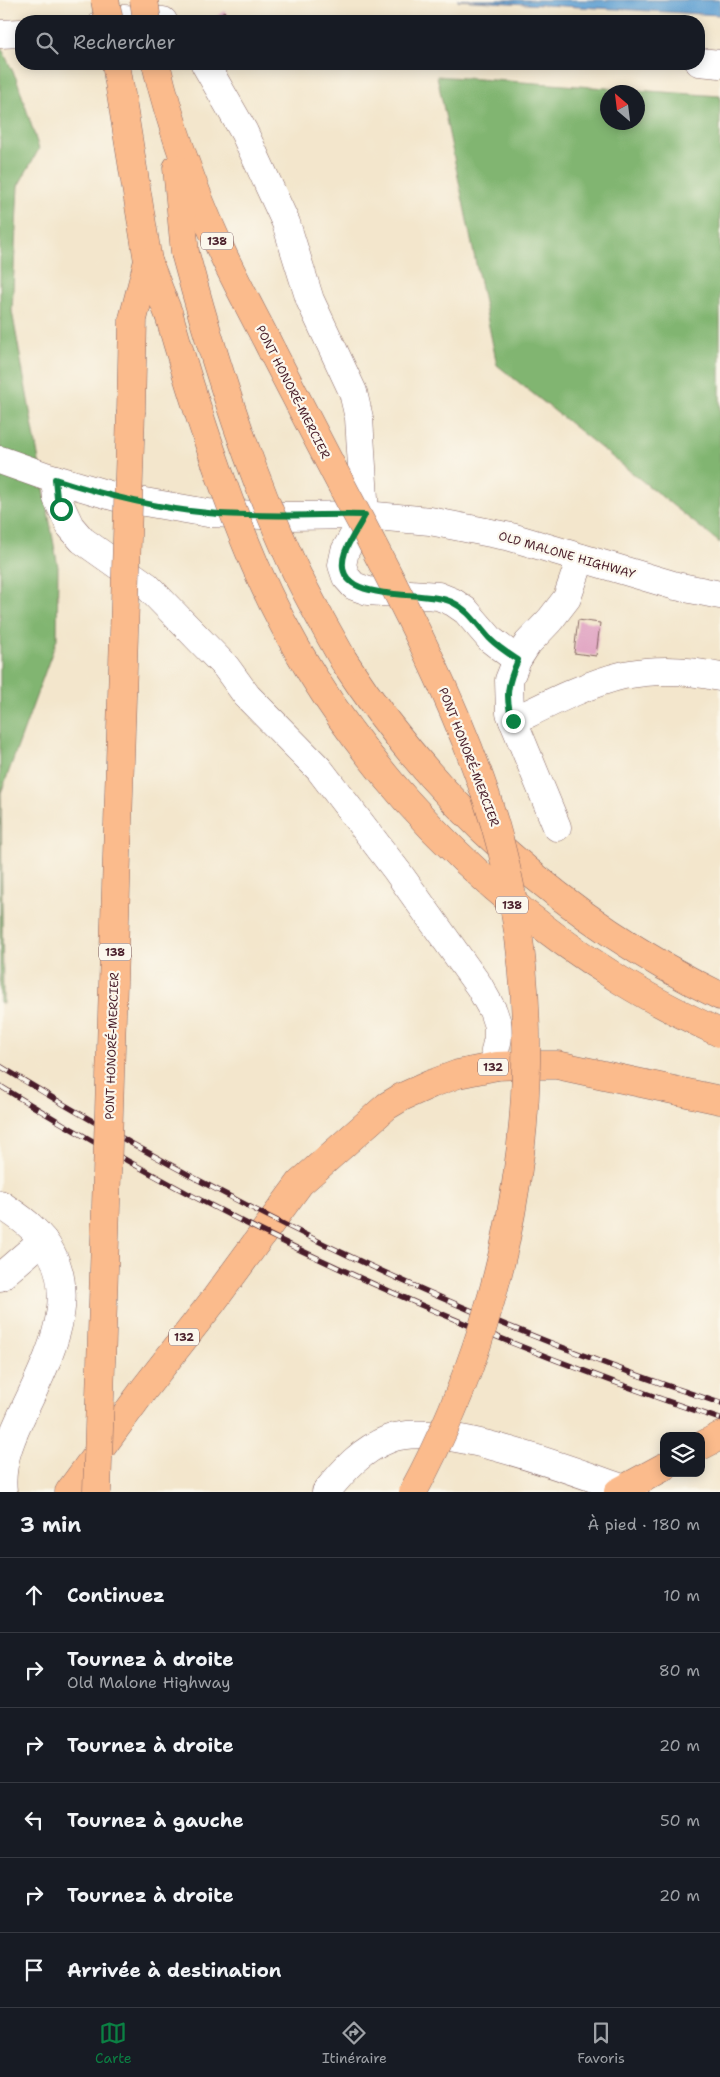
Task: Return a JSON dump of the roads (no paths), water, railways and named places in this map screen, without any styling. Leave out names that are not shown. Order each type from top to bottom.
[{"type":"highway","points":[[105,0],[108,15]]},
{"type":"highway","points":[[144,0],[146,15]]},
{"type":"highway","name":"PONT HONORÉ-MERCIER","points":[[97,1492],[133,319],[148,261],[117,70]]},
{"type":"highway","name":"PONT HONORÉ-MERCIER","points":[[158,70],[173,126],[195,190],[221,250],[413,624],[451,706],[485,794],[496,829],[514,916],[522,979],[525,1056],[522,1143],[514,1200],[496,1284],[461,1389],[412,1492]]},
{"type":"highway","points":[[173,126],[185,253],[230,404],[277,530],[308,595],[344,661],[372,703],[409,752],[459,807],[506,854],[538,881],[608,932],[670,971],[720,996]]},
{"type":"highway","points":[[148,261],[170,315],[204,425],[255,566],[299,650],[354,735],[383,772],[449,846],[528,915],[621,981],[720,1033]]},
{"type":"highway","name":"132","points":[[69,1492],[144,1388],[214,1300],[300,1183],[387,1106],[402,1097],[458,1074],[497,1066],[557,1065],[720,1100]]},
{"type":"highway","points":[[705,1444],[720,1436]]},
{"type":"highway","points":[[625,1491],[660,1469]]},
{"type":"street","points":[[0,34],[15,33]]},
{"type":"street","points":[[705,63],[720,64]]},
{"type":"street","points":[[213,70],[286,222],[310,300],[353,392],[359,418],[365,515],[346,551],[342,566],[346,577],[354,586],[368,591],[438,596],[453,602],[466,611],[491,640],[518,660]]},
{"type":"street","name":"OLD MALONE HIGHWAY","points":[[0,460],[116,497],[208,513],[287,516],[365,515],[430,521],[511,537],[676,586],[720,595]]},
{"type":"street","points":[[55,479],[57,498],[70,526],[82,540],[147,586],[226,667],[247,696],[319,769],[397,871],[479,986],[493,1011],[498,1026],[495,1051],[497,1066]]},
{"type":"street","points":[[557,827],[513,721],[508,699],[509,680],[528,643],[550,620],[567,598],[580,558]]},
{"type":"street","points":[[513,721],[569,695],[623,676],[652,672],[700,672],[720,676]]},
{"type":"street","points":[[0,1204],[31,1227],[43,1240],[59,1270],[62,1287],[60,1322],[54,1344],[2,1463],[1,1482],[3,1492]]},
{"type":"street","points":[[0,1277],[43,1240]]},
{"type":"street","points":[[326,1492],[357,1457],[390,1438],[411,1434],[464,1439],[591,1477],[625,1491]]},
{"type":"water","points":[[457,0],[720,0],[720,15]]},
{"type":"railway","points":[[0,1066],[172,1166],[350,1256],[533,1336],[626,1371],[720,1403]]},
{"type":"railway","points":[[0,1086],[85,1137],[172,1185],[350,1274],[441,1314],[533,1351],[720,1419]]}]
